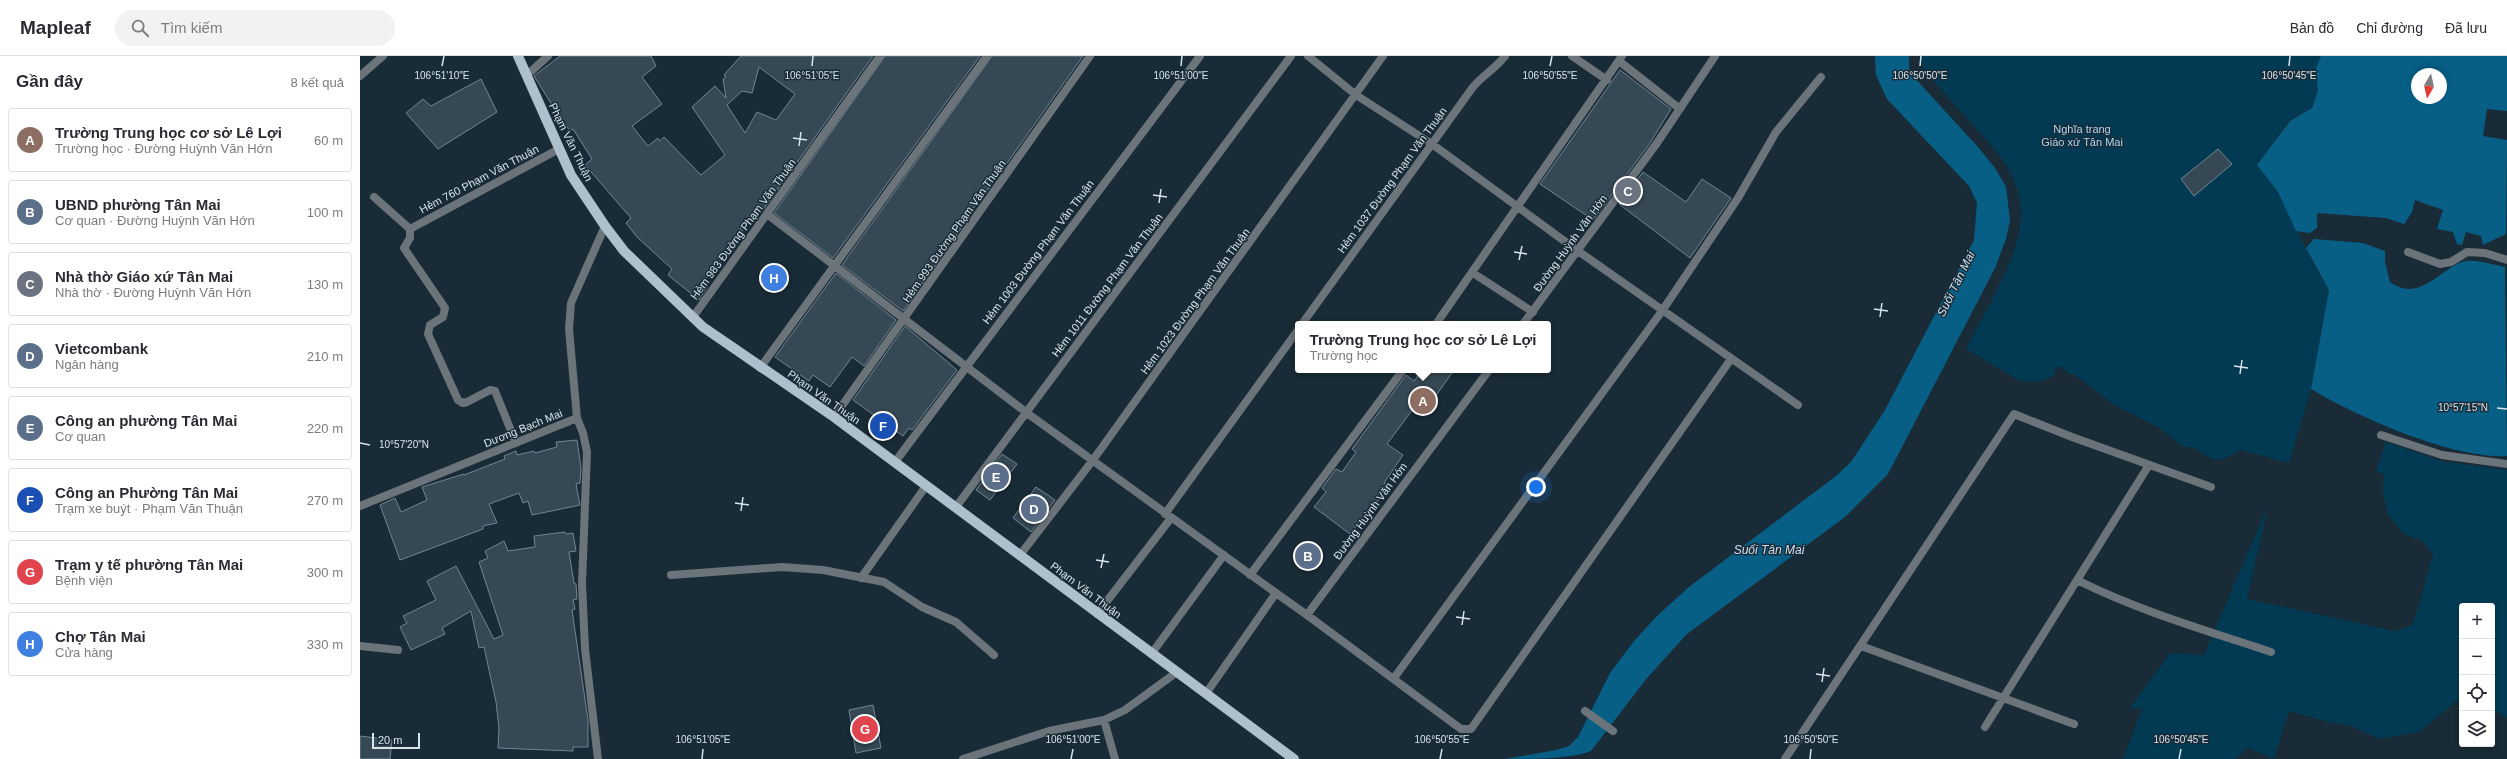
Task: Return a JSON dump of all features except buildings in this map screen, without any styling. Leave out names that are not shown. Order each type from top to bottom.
[{"type":"main road","name":"Phạm Văn Thuận","points":[[518,56],[571,175],[605,226],[624,251],[693,317],[760,368],[834,417],[1097,614],[1207,692],[1294,759]]},
{"type":"street","points":[[360,76],[384,56]]},
{"type":"street","points":[[527,75],[548,56]]},
{"type":"street","name":"Hẻm 983 Đường Phạm Văn Thuận","points":[[693,317],[880,56]]},
{"type":"street","points":[[760,368],[986,56]]},
{"type":"street","name":"Hẻm 993 Đường Phạm Văn Thuận","points":[[834,417],[906,319],[1090,56]]},
{"type":"street","name":"Hẻm 1003 Đường Phạm Văn Thuận","points":[[894,462],[1200,56]]},
{"type":"street","name":"Hẻm 1011 Đường Phạm Văn Thuận","points":[[956,508],[1291,56]]},
{"type":"street","points":[[1308,56],[1356,95],[1432,144],[1662,311],[1798,405]]},
{"type":"street","name":"Hẻm 1023 Đường Phạm Văn Thuận","points":[[1020,555],[1093,460],[1383,56]]},
{"type":"street","name":"Hẻm 1037 Đường Phạm Văn Thuận","points":[[1304,321],[1473,87],[1484,74],[1495,69],[1505,56]]},
{"type":"street","points":[[1572,56],[1607,80]]},
{"type":"street","name":"Đường Huỳnh Văn Hớn","points":[[1526,321],[1578,251],[1680,109],[1715,56]]},
{"type":"street","points":[[1438,321],[1621,59],[1680,109]]},
{"type":"street","points":[[1394,678],[1662,311],[1738,198],[1776,132],[1821,76]]},
{"type":"street","name":"Hẻm 760 Phạm Văn Thuận","points":[[410,229],[559,149]]},
{"type":"street","points":[[374,197],[410,229],[410,238],[404,248],[445,308],[443,317],[430,325],[428,334],[458,400],[463,403],[490,390],[495,391],[516,443]]},
{"type":"street","points":[[767,214],[1027,413],[1394,678],[1462,729],[1471,729],[1731,359]]},
{"type":"street","name":"Dương Bạch Mai","points":[[360,506],[577,418],[569,329],[571,303],[605,226]]},
{"type":"street","points":[[2408,252],[2440,264],[2451,262],[2467,252],[2485,253],[2507,260]]},
{"type":"street","points":[[1473,273],[1533,312]]},
{"type":"street","points":[[1097,614],[1168,516],[1295,334]]},
{"type":"street","points":[[1250,575],[1400,373]]},
{"type":"street","name":"Đường Huỳnh Văn Hớn","points":[[1307,615],[1487,373]]},
{"type":"street","points":[[1785,759],[2014,414],[2211,487]]},
{"type":"street","points":[[577,418],[583,433],[587,452],[582,584],[585,649],[598,759]]},
{"type":"street","points":[[2380,435],[2442,455],[2507,464]]},
{"type":"street","points":[[1985,727],[2149,465]]},
{"type":"street","points":[[861,578],[926,486]]},
{"type":"street","points":[[1152,654],[1224,555]]},
{"type":"street","points":[[671,575],[782,567],[823,570],[884,582],[922,607],[956,622],[994,655]]},
{"type":"street","points":[[2077,580],[2108,596],[2271,652]]},
{"type":"street","points":[[1207,692],[1276,594]]},
{"type":"street","points":[[360,646],[398,650]]},
{"type":"street","points":[[1861,646],[2074,724]]},
{"type":"street","points":[[963,759],[1049,731],[1104,720],[1125,710],[1177,672]]},
{"type":"street","points":[[1585,711],[1613,731]]},
{"type":"street","points":[[1104,720],[1115,759]]},
{"type":"green space","name":"Nghĩa trang Giáo xứ Tân Mai","points":[[1920,56],[2321,56],[2316,68],[2318,91],[2312,108],[2289,121],[2257,165],[2278,192],[2311,259],[2329,290],[2311,389],[2289,463],[2241,450],[2221,460],[2212,459],[2194,448],[2182,446],[2159,428],[2113,404],[2074,374],[2068,374],[2063,367],[2056,368],[2053,376],[2042,381],[2020,381],[1966,349],[1999,286],[2015,248],[2020,228],[2021,210],[2019,194],[2014,180],[1996,152],[1923,70]]},
{"type":"green space","points":[[2386,442],[2441,461],[2507,470],[2507,718],[2495,711],[2495,603],[2459,603],[2459,699],[2419,732],[2379,739],[2349,725],[2332,723],[2289,711],[2274,759],[2247,748],[2236,759],[2123,759],[2142,709],[2130,708],[2170,653],[2204,655],[2268,506],[2247,599],[2395,631],[2413,625],[2433,555],[2423,541],[2404,534],[2388,515],[2383,492],[2384,474],[2376,471]]},
{"type":"water","name":"Suối Tân Mai","points":[[1875,56],[1909,56],[1909,68],[1912,75],[1977,146],[1995,168],[2006,187],[2010,220],[2006,239],[1995,268],[1888,474],[1845,517],[1687,634],[1647,678],[1591,751],[1573,756],[1537,759],[1505,759],[1556,750],[1569,746],[1578,737],[1610,673],[1634,641],[1658,615],[1689,587],[1836,476],[1851,462],[1885,410],[1974,240],[1977,203],[1969,186],[1887,99],[1876,75]]},
{"type":"water","points":[[2321,56],[2507,56],[2507,111],[2487,109],[2483,136],[2507,140],[2506,234],[2483,245],[2481,236],[2466,232],[2462,245],[2457,244],[2453,232],[2437,229],[2443,210],[2415,200],[2412,212],[2404,224],[2386,218],[2317,213],[2317,228],[2310,233],[2296,231],[2278,192],[2257,165],[2290,121],[2312,108],[2318,91],[2316,68]]},
{"type":"water","points":[[2314,239],[2363,243],[2385,251],[2385,262],[2390,282],[2400,287],[2410,289],[2428,283],[2453,266],[2462,262],[2478,261],[2505,267],[2507,456],[2485,455],[2460,451],[2433,444],[2354,412],[2311,389],[2329,290],[2306,248]]},
{"type":"place","name":"Nhà thờ Giáo xứ Tân Mai","points":[[1628,191]]},
{"type":"place","name":"Chợ Tân Mai","points":[[774,278]]},
{"type":"place","name":"Trường Trung học cơ sở Lê Lợi","points":[[1423,401]]},
{"type":"place","name":"Công an Phường Tân Mai","points":[[883,426]]},
{"type":"place","name":"Công an phường Tân Mai","points":[[996,477]]},
{"type":"place","name":"Vietcombank","points":[[1034,509]]},
{"type":"place","name":"UBND phường Tân Mai","points":[[1308,556]]},
{"type":"place","name":"Trạm y tế phường Tân Mai","points":[[865,729]]}]
